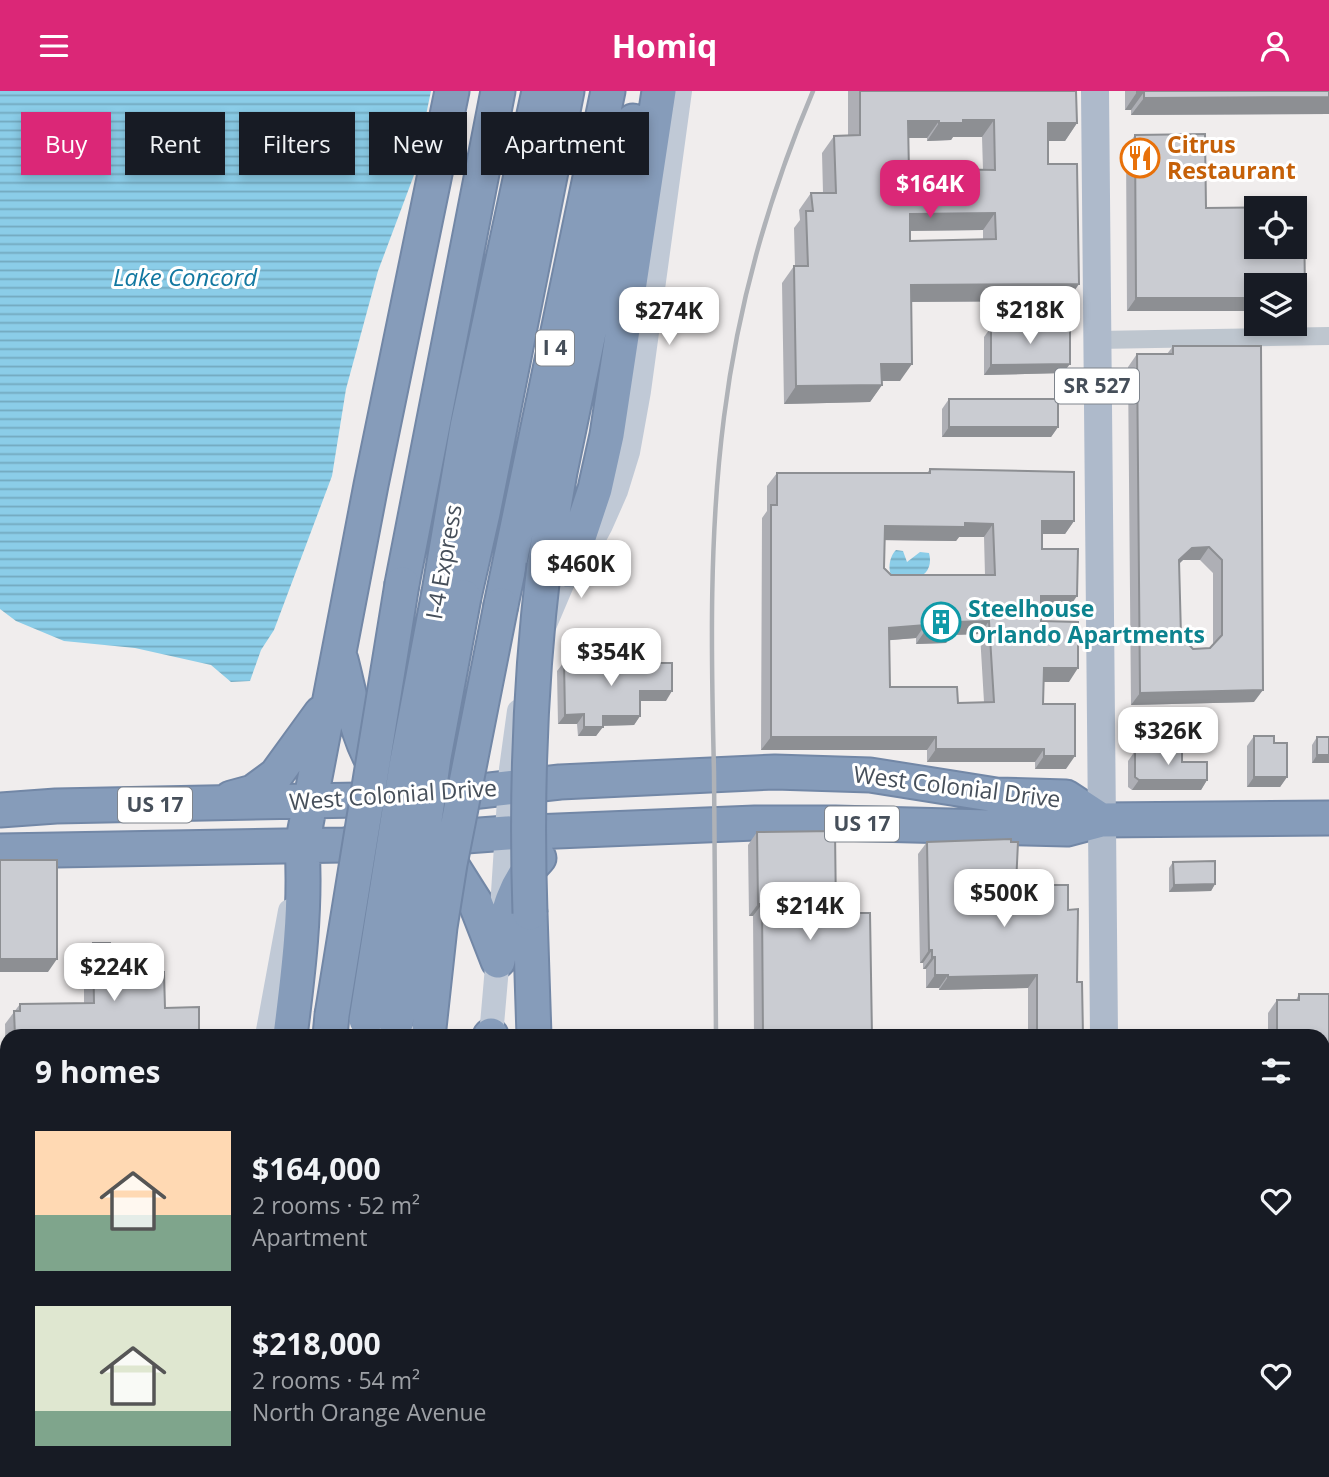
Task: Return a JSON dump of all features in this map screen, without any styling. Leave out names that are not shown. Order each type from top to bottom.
[{"type":"highway","points":[[291,1029],[300,956],[304,873],[302,845],[452,91]]},
{"type":"highway","points":[[331,1025],[402,584],[498,91]]},
{"type":"highway","name":"I-4 Express","points":[[380,1029],[434,757],[467,427],[539,91]]},
{"type":"highway","name":"I-4 Express","points":[[452,594],[483,513],[567,91]]},
{"type":"highway","name":"I 4","points":[[429,1029],[450,864],[608,91]]},
{"type":"highway","points":[[534,1029],[527,817],[530,721],[556,567],[565,447],[639,91]]},
{"type":"highway","points":[[556,567],[587,516],[607,435],[659,91]]},
{"type":"highway","points":[[339,652],[360,728],[378,772],[435,838],[475,902],[498,961]]},
{"type":"highway","points":[[205,804],[253,792],[276,775],[330,699]]},
{"type":"highway","name":"West Colonial Drive","points":[[0,810],[56,806],[401,799],[510,787],[740,772],[852,774],[996,795],[1066,797],[1101,820]]},
{"type":"highway","points":[[401,799],[507,833]]},
{"type":"highway","name":"US 17","points":[[1101,820],[1329,818]]},
{"type":"highway","name":"West Colonial Drive","points":[[0,851],[302,845],[507,833],[810,823],[1067,829],[1101,820]]},
{"type":"highway","points":[[498,961],[511,899],[526,873],[537,861],[550,850],[571,840],[623,828]]},
{"type":"main road","name":"SR 527","points":[[1095,91],[1104,1029]]},
{"type":"street","points":[[492,1029],[514,735],[533,649],[556,567],[594,538],[616,491],[628,452],[639,391],[680,91]]},
{"type":"street","points":[[1097,340],[1329,336]]},
{"type":"street","points":[[268,1029],[302,845]]},
{"type":"water","name":"Lake Concord","points":[[0,91],[439,91],[433,112],[369,112],[369,175],[414,175],[378,271],[346,389],[332,476],[274,630],[261,650],[250,681],[231,682],[211,665],[135,648],[64,641],[16,621],[0,609]]},
{"type":"water","points":[[896,550],[903,551],[907,562],[920,552],[929,553],[928,570],[915,577],[904,574],[892,576],[890,563]]},
{"type":"pier","points":[[431,91],[443,91],[437,112],[427,112]]},
{"type":"building","points":[[860,91],[1076,91],[1077,123],[1048,123],[1048,164],[1077,164],[1079,284],[911,285],[912,364],[881,364],[882,385],[796,386],[794,266],[808,266],[806,211],[813,211],[811,193],[836,193],[834,136],[860,135]],"holes":[[[963,120],[994,120],[995,170],[934,169],[934,172],[909,172],[908,121],[963,123]],[[995,213],[996,239],[910,241],[910,214]]]},
{"type":"building","points":[[1137,91],[1329,91],[1329,97],[1144,98],[1144,92]]},
{"type":"building","points":[[1205,134],[1206,208],[1244,208],[1244,259],[1305,259],[1305,273],[1244,273],[1244,298],[1136,298],[1135,135]]},
{"type":"building","points":[[1051,325],[1052,331],[1070,331],[1070,364],[991,365],[991,327]]},
{"type":"building","points":[[1173,346],[1261,346],[1263,690],[1140,693],[1137,354],[1173,354]],"holes":[[[1209,547],[1222,560],[1222,635],[1210,648],[1193,649],[1181,636],[1179,560],[1192,548]]]},
{"type":"building","points":[[949,399],[1058,399],[1058,427],[949,427]]},
{"type":"building","name":"Steelhouse Orlando Apartments","points":[[930,469],[1074,472],[1074,521],[1042,521],[1042,549],[1078,549],[1077,596],[1041,596],[1041,621],[1078,622],[1078,668],[1044,668],[1043,704],[1075,704],[1075,756],[1044,756],[1044,749],[936,749],[936,737],[771,737],[771,505],[777,505],[777,473],[930,473]],"holes":[[[965,523],[993,524],[995,575],[891,575],[884,568],[885,526],[965,527]],[[989,621],[994,702],[958,703],[957,687],[890,687],[889,628],[925,625],[925,631],[955,630],[955,622]]]},
{"type":"building","points":[[564,662],[672,663],[672,691],[640,691],[640,716],[603,716],[603,727],[584,727],[584,714],[565,715]]},
{"type":"building","points":[[1254,736],[1274,736],[1274,743],[1287,743],[1287,777],[1254,777]]},
{"type":"building","points":[[1317,737],[1329,737],[1329,755],[1317,755]]},
{"type":"building","points":[[1135,751],[1182,751],[1182,762],[1207,762],[1207,780],[1139,780],[1135,777]]},
{"type":"building","points":[[835,831],[836,913],[870,913],[872,1029],[763,1029],[762,904],[758,904],[757,832]]},
{"type":"building","points":[[1011,839],[1011,842],[1018,842],[1016,885],[1068,885],[1068,910],[1078,909],[1077,982],[1082,982],[1083,1029],[1037,1029],[1037,975],[935,975],[935,957],[932,957],[932,950],[929,950],[927,842]]},
{"type":"building","points":[[0,860],[57,860],[57,959],[0,959]]},
{"type":"building","points":[[1215,861],[1215,884],[1174,885],[1173,862]]},
{"type":"building","points":[[93,943],[129,947],[129,952],[155,952],[155,972],[164,972],[165,1008],[199,1007],[199,1029],[15,1029],[14,1011],[20,1011],[20,1004],[94,1003]]},
{"type":"building","points":[[1299,994],[1329,994],[1329,1029],[1277,1029],[1277,1000],[1299,1000]]},
{"type":"railway","points":[[716,1029],[712,638],[713,549],[719,461],[730,375],[757,251],[782,170],[813,91]]},
{"type":"place","name":"Citrus Restaurant","points":[[1140,158]]},
{"type":"place","name":"Steelhouse Orlando Apartments","points":[[941,622]]}]
